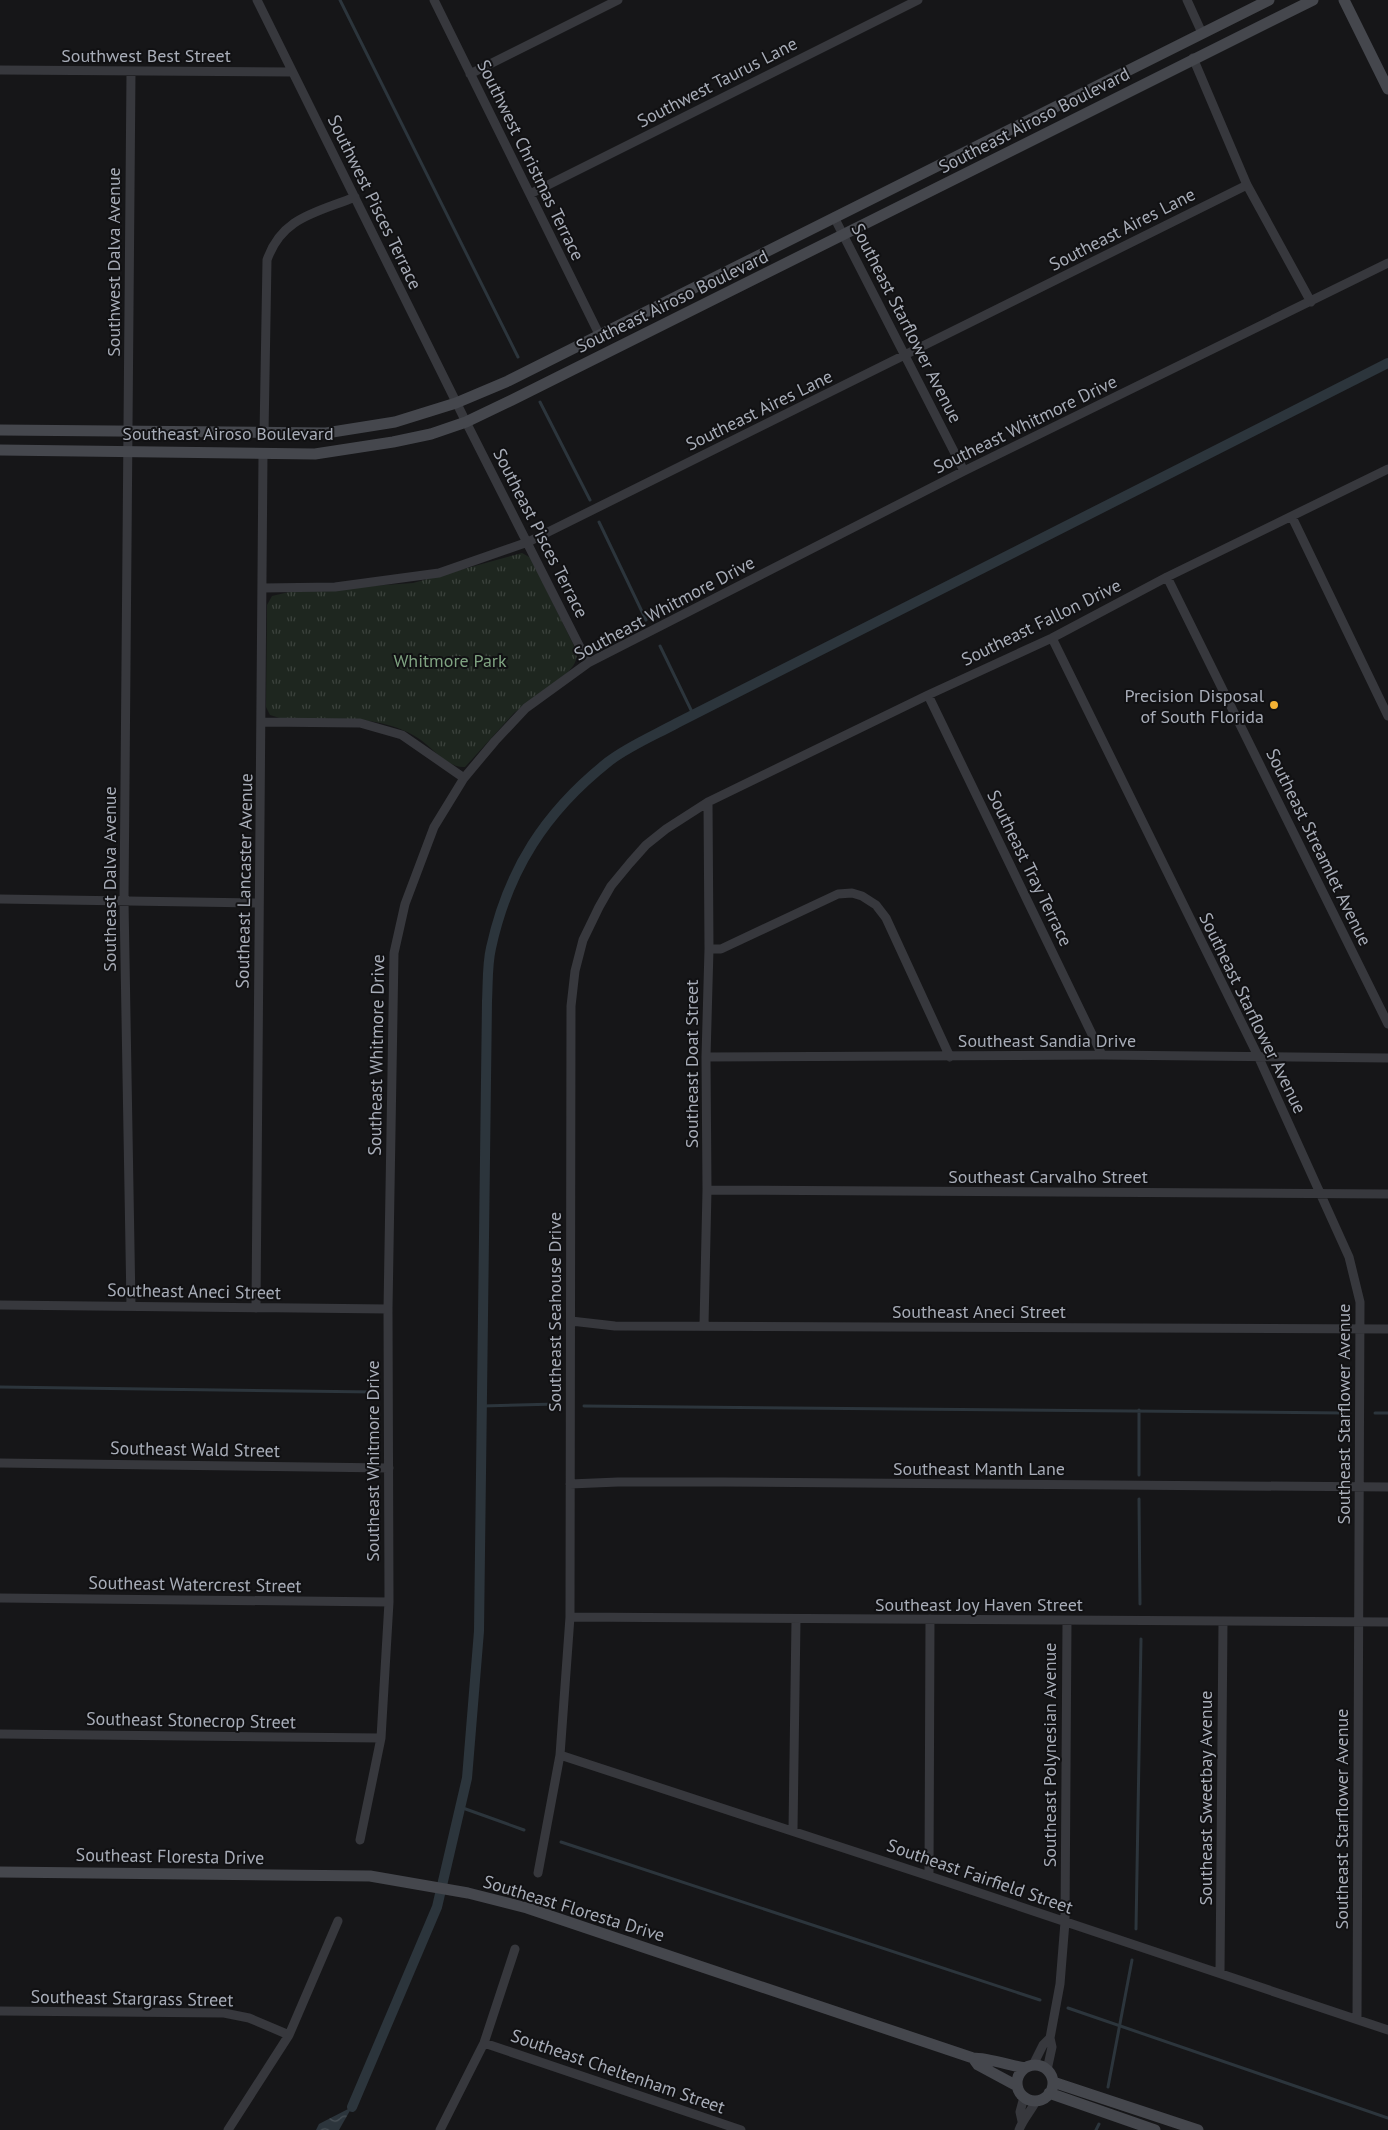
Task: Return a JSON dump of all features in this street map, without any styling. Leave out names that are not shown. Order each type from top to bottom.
[{"type":"main road","name":"Southeast Airoso Boulevard","points":[[0,430],[264,434],[326,433],[395,422],[456,403],[508,381],[834,216],[1269,0]]},
{"type":"main road","name":"Southeast Airoso Boulevard","points":[[0,450],[315,454],[431,434],[465,420],[844,236],[1193,58],[1313,0]]},
{"type":"main road","points":[[1344,0],[1388,89]]},
{"type":"main road","points":[[659,304],[668,322]]},
{"type":"main road","name":"Southeast Floresta Drive","points":[[0,1872],[370,1876],[415,1883],[468,1893],[527,1908],[973,2058],[982,2058],[999,2064],[1029,2066]]},
{"type":"main road","name":"Southeast Floresta Drive","points":[[973,2058],[978,2065],[1017,2086]]},
{"type":"main road","points":[[1029,2066],[1047,2070],[1051,2088],[1046,2097],[1036,2101],[1024,2097],[1017,2086],[1018,2076],[1029,2066]]},
{"type":"main road","points":[[1051,2088],[1155,2130]]},
{"type":"main road","points":[[1051,2088],[1198,2130]]},
{"type":"street","name":"Southwest Pisces Terrace","points":[[257,0],[465,420]]},
{"type":"street","name":"Southwest Christmas Terrace","points":[[434,0],[599,334]]},
{"type":"street","points":[[470,74],[618,0]]},
{"type":"street","name":"Southwest Taurus Lane","points":[[530,194],[918,0]]},
{"type":"street","points":[[1187,0],[1202,33]]},
{"type":"street","points":[[1193,58],[1247,185],[1311,302]]},
{"type":"street","name":"Southwest Best Street","points":[[0,70],[292,72]]},
{"type":"street","name":"Southwest Dalva Avenue","points":[[128,452],[131,72]]},
{"type":"street","name":"Southeast Aires Lane","points":[[262,588],[335,587],[439,572],[528,542],[906,356],[1247,185]]},
{"type":"street","points":[[264,434],[267,260],[273,243],[292,223],[355,196]]},
{"type":"street","name":"Southeast Starflower Avenue","points":[[834,216],[964,471]]},
{"type":"street","name":"Southeast Whitmore Drive","points":[[360,1840],[381,1738],[389,1602],[388,1309],[394,953],[405,904],[434,827],[464,778],[526,708],[588,663],[964,471],[1388,263]]},
{"type":"street","name":"Southeast Pisces Terrace","points":[[465,420],[588,663]]},
{"type":"street","name":"Southeast Dalva Avenue","points":[[128,452],[124,901],[131,1306]]},
{"type":"street","name":"Southeast Lancaster Avenue","points":[[256,1308],[258,903],[263,722],[264,454]]},
{"type":"street","name":"Southeast Fallon Drive","points":[[708,802],[928,694],[1052,638],[1167,577],[1388,469]]},
{"type":"street","points":[[1292,517],[1388,716]]},
{"type":"street","name":"Southeast Streamlet Avenue","points":[[1167,577],[1388,1024]]},
{"type":"street","name":"Southeast Starflower Avenue","points":[[1052,638],[1258,1056],[1349,1257],[1360,1302],[1362,1329],[1358,1622],[1357,2019]]},
{"type":"street","name":"Southeast Tray Terrace","points":[[928,694],[1102,1055]]},
{"type":"street","points":[[263,722],[360,723],[402,735],[464,778]]},
{"type":"street","name":"Southeast Doat Street","points":[[704,1325],[707,1190],[706,1057],[709,949],[708,802]]},
{"type":"street","name":"Southeast Seahouse Drive","points":[[538,1874],[560,1755],[570,1618],[572,1006],[575,971],[583,940],[611,886],[646,845],[666,829],[708,802]]},
{"type":"street","points":[[709,949],[721,949],[831,896],[852,893],[870,900],[882,911],[950,1057]]},
{"type":"street","points":[[0,899],[258,903]]},
{"type":"street","name":"Southeast Sandia Drive","points":[[706,1057],[1102,1055],[1388,1058]]},
{"type":"street","name":"Southeast Carvalho Street","points":[[707,1190],[1388,1194]]},
{"type":"street","name":"Southeast Aneci Street","points":[[0,1305],[388,1309]]},
{"type":"street","name":"Southeast Aneci Street","points":[[571,1322],[615,1326],[1388,1330]]},
{"type":"street","name":"Southeast Wald Street","points":[[0,1463],[389,1468]]},
{"type":"street","name":"Southeast Manth Lane","points":[[570,1484],[723,1482],[1388,1487]]},
{"type":"street","name":"Southeast Watercrest Street","points":[[0,1598],[389,1602]]},
{"type":"street","name":"Southeast Joy Haven Street","points":[[570,1618],[1388,1622]]},
{"type":"street","points":[[929,1876],[930,1619]]},
{"type":"street","points":[[793,1830],[796,1620]]},
{"type":"street","name":"Southeast Polynesian Avenue","points":[[1047,2070],[1052,2047],[1050,2038],[1060,1984],[1064,1922],[1067,1621]]},
{"type":"street","name":"Southeast Sweetbay Avenue","points":[[1220,1973],[1223,1622]]},
{"type":"street","name":"Southeast Stonecrop Street","points":[[0,1734],[381,1738]]},
{"type":"street","name":"Southeast Fairfield Street","points":[[560,1755],[793,1830],[1388,2030]]},
{"type":"street","points":[[228,2130],[289,2035],[338,1921]]},
{"type":"street","points":[[440,2130],[484,2042],[515,1948]]},
{"type":"street","name":"Southeast Stargrass Street","points":[[0,2011],[224,2013],[249,2018],[289,2035]]},
{"type":"street","name":"Southeast Polynesian Avenue","points":[[1029,2066],[1050,2038]]},
{"type":"street","name":"Southeast Cheltenham Street","points":[[484,2042],[741,2130]]},
{"type":"street","points":[[1022,2121],[1020,2112],[1024,2097]]},
{"type":"street","points":[[1019,2130],[1022,2121],[1036,2101]]},
{"type":"green space","name":"Whitmore Park","points":[[522,553],[531,558],[577,652],[576,658],[573,666],[567,673],[514,713],[465,767],[446,761],[418,738],[403,730],[387,725],[370,721],[283,719],[270,715],[266,707],[267,605],[272,596],[289,592],[413,583]]},
{"type":"water","points":[[352,2107],[339,2130],[316,2130],[319,2124]]},
{"type":"waterway","points":[[340,0],[518,357]]},
{"type":"waterway","points":[[352,2107],[437,1907],[467,1778],[479,1631],[488,968],[498,920],[519,868],[532,845],[548,822],[586,781],[608,762],[632,746],[1388,363]]},
{"type":"waterway","points":[[540,402],[590,500]]},
{"type":"waterway","points":[[599,522],[646,620]]},
{"type":"waterway","points":[[660,646],[693,714]]},
{"type":"waterway","points":[[0,1387],[375,1392]]},
{"type":"waterway","points":[[482,1406],[557,1404]]},
{"type":"waterway","points":[[584,1406],[1344,1413]]},
{"type":"waterway","points":[[1139,1410],[1139,1475]]},
{"type":"waterway","points":[[1375,1413],[1388,1413]]},
{"type":"waterway","points":[[1139,1499],[1140,1604]]},
{"type":"waterway","points":[[1136,1929],[1141,1639]]},
{"type":"waterway","points":[[460,1807],[524,1830]]},
{"type":"waterway","points":[[561,1842],[1040,2000]]},
{"type":"waterway","points":[[1108,2087],[1132,1960]]},
{"type":"waterway","points":[[1068,2008],[1388,2118]]},
{"type":"waterway","points":[[1096,2130],[1099,2124]]},
{"type":"place","name":"Precision Disposal of South Florida","points":[[1274,705]]}]
